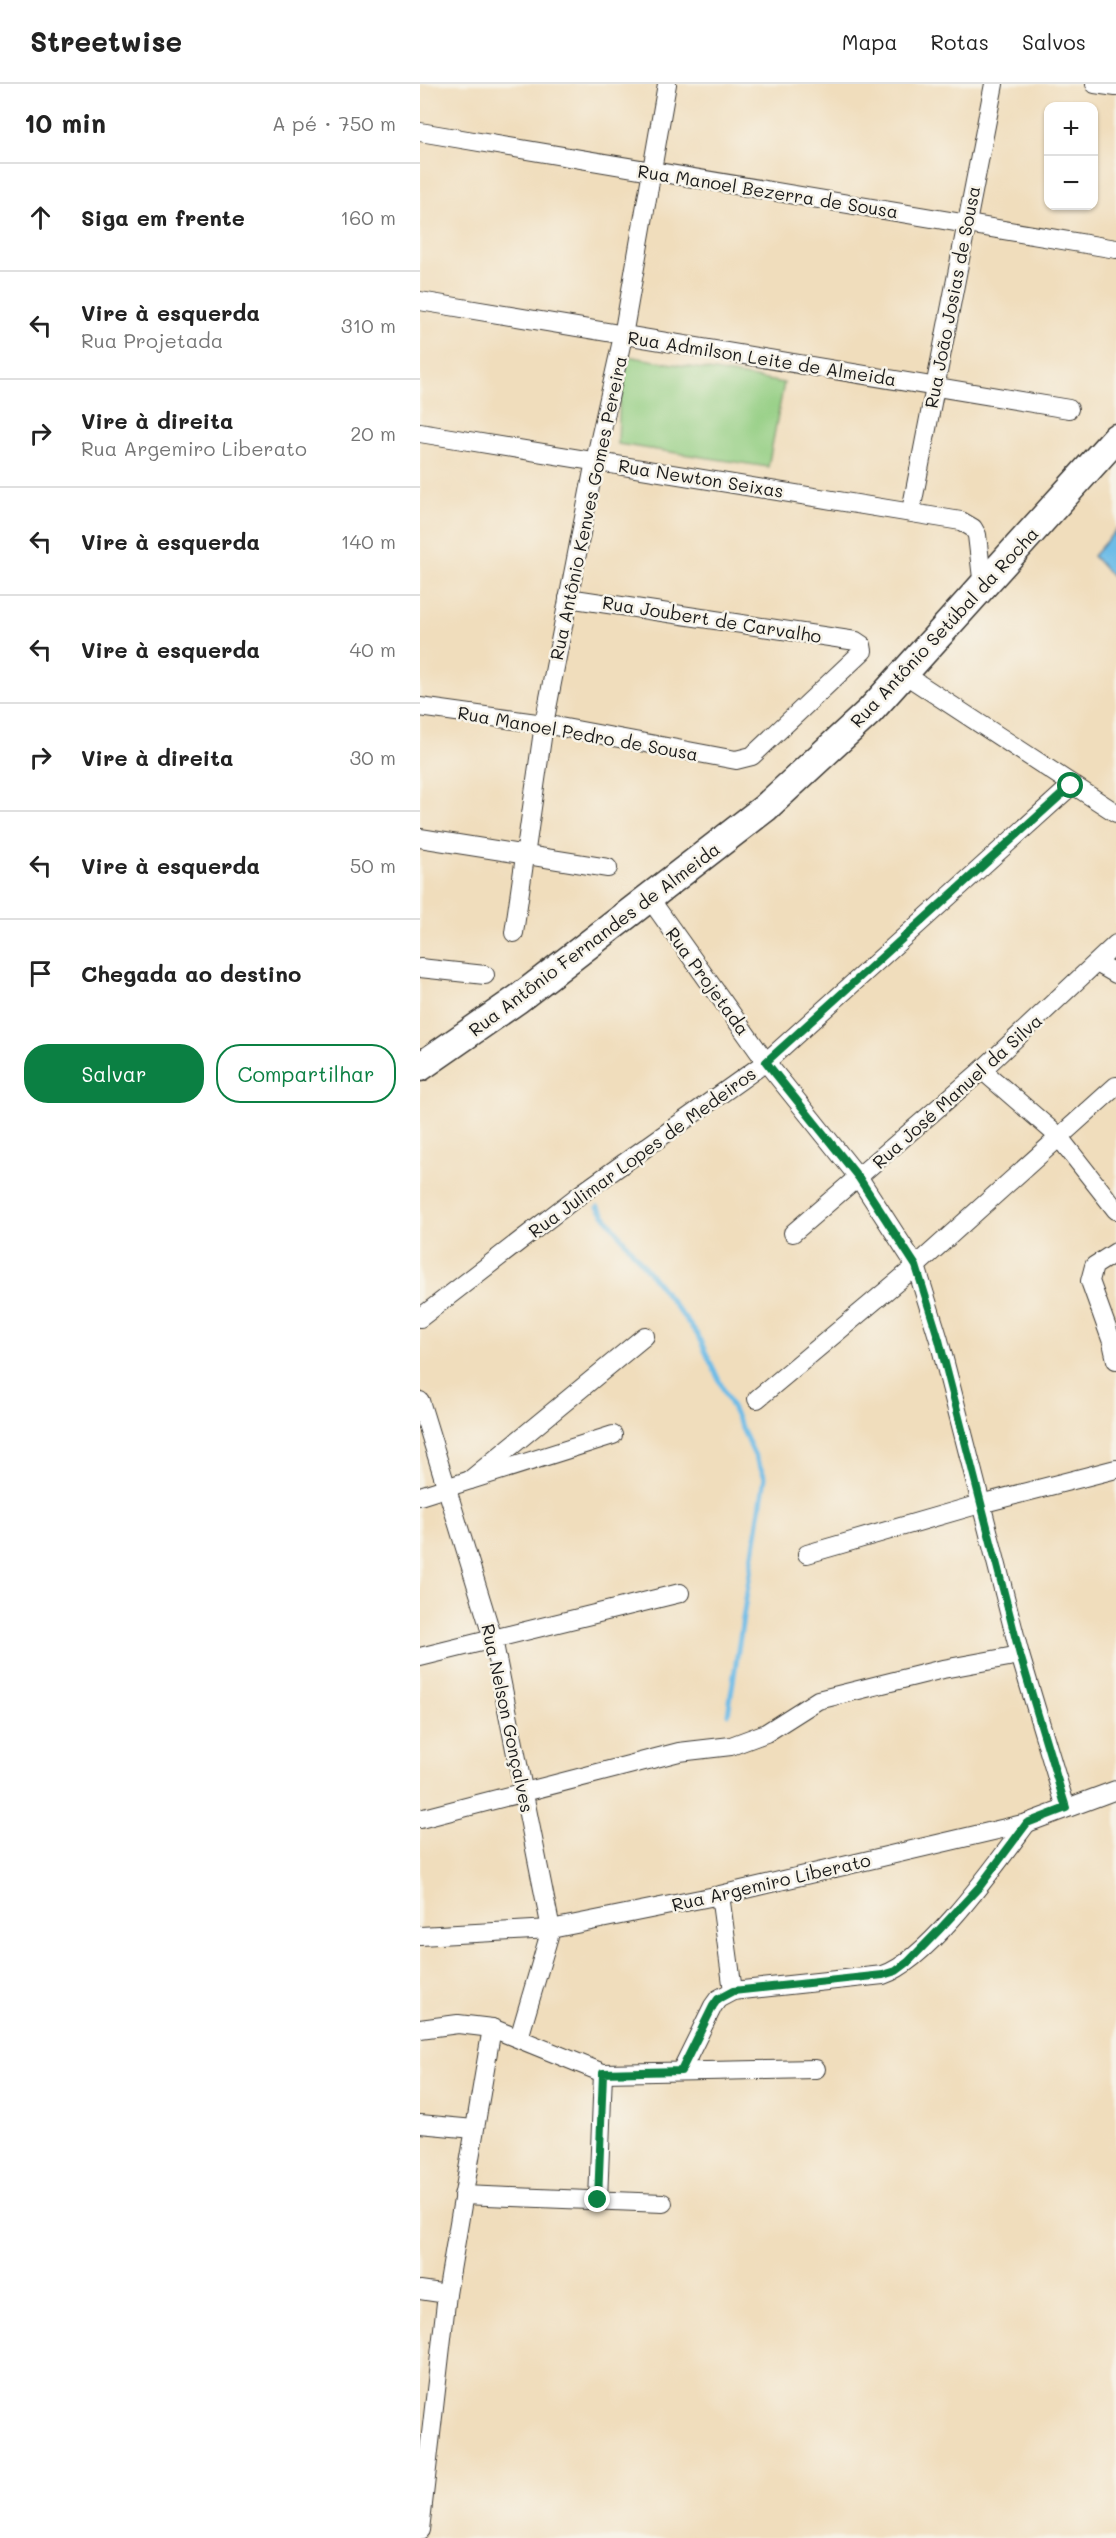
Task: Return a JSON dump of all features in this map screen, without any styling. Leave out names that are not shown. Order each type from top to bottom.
[{"type":"highway","name":"Rua Antônio Setúbal da Rocha","points":[[765,808],[870,711],[1116,438]]},
{"type":"highway","name":"Rua Antônio Fernandes de Almeida","points":[[420,1067],[518,999],[765,808]]},
{"type":"street","name":"Rua Antônio Kenves Gomes Pereira","points":[[514,933],[544,724],[595,461],[623,336],[667,84]]},
{"type":"street","name":"Rua João Josias de Sousa","points":[[911,511],[994,84]]},
{"type":"street","points":[[1095,84],[1116,87]]},
{"type":"street","name":"Rua Manoel Bezerra de Sousa","points":[[420,132],[1116,249]]},
{"type":"street","name":"Rua Admilson Leite de Almeida","points":[[420,301],[1069,409]]},
{"type":"street","name":"Rua Newton Seixas","points":[[420,433],[911,511],[961,521],[973,528],[977,535],[983,587]]},
{"type":"street","name":"Rua Joubert de Carvalho","points":[[568,598],[856,641],[862,645],[861,655],[752,756],[736,760]]},
{"type":"street","points":[[904,674],[1071,786],[1116,813]]},
{"type":"street","name":"Rua Manoel Pedro de Sousa","points":[[420,707],[544,724],[736,760]]},
{"type":"street","name":"Rua Julimar Lopes de Medeiros","points":[[420,1318],[582,1193],[766,1062],[1071,786]]},
{"type":"street","points":[[420,838],[608,868]]},
{"type":"street","name":"Rua Projetada","points":[[650,899],[766,1062],[859,1178],[916,1266],[939,1340],[1020,1655],[1066,1808]]},
{"type":"street","name":"Rua José Manuel da Silva","points":[[793,1233],[982,1070],[1116,944]]},
{"type":"street","points":[[1097,963],[1116,974]]},
{"type":"street","points":[[420,968],[485,975]]},
{"type":"street","points":[[982,1070],[1058,1136],[1116,1210]]},
{"type":"street","points":[[757,1400],[916,1266],[1116,1086]]},
{"type":"street","points":[[1116,1252],[1094,1266],[1090,1281],[1114,1341],[1116,1360]]},
{"type":"street","points":[[470,1480],[645,1336]]},
{"type":"street","name":"Rua Nelson Gonçalves","points":[[420,1401],[493,1640],[551,1929],[519,2038]]},
{"type":"street","points":[[420,1496],[614,1435]]},
{"type":"street","points":[[807,1554],[980,1504],[1116,1469]]},
{"type":"street","points":[[420,1657],[680,1593]]},
{"type":"street","points":[[420,1819],[679,1752],[731,1746],[766,1733],[802,1708],[831,1696],[944,1669],[1020,1655]]},
{"type":"street","name":"Rua Argemiro Liberato","points":[[420,1936],[551,1929],[720,1894],[1027,1823],[1116,1790]]},
{"type":"street","points":[[681,2071],[713,2006],[718,1999],[733,1991],[883,1975],[896,1971],[932,1938],[980,1886],[1027,1823]]},
{"type":"street","points":[[720,1894],[733,1991]]},
{"type":"street","points":[[420,2029],[459,2024],[492,2028],[603,2073],[816,2069]]},
{"type":"street","points":[[420,2530],[427,2428],[463,2195],[492,2028]]},
{"type":"street","points":[[598,2200],[603,2073]]},
{"type":"street","points":[[420,2124],[474,2129]]},
{"type":"street","points":[[463,2195],[663,2203]]},
{"type":"street","points":[[420,2290],[447,2294]]},
{"type":"green space","points":[[621,355],[784,383],[768,467],[618,444]]},
{"type":"water","points":[[1116,530],[1116,581],[1093,556]]},
{"type":"waterway","points":[[598,1207],[697,1334],[765,1477],[728,1714]]},
{"type":"route","points":[[598,2200],[603,2073],[681,2071],[713,2006],[718,1999],[733,1991],[883,1975],[896,1971],[908,1962],[980,1886],[1027,1823],[1066,1808],[1020,1655],[939,1340],[916,1266],[859,1178],[766,1062],[1071,786]]}]
